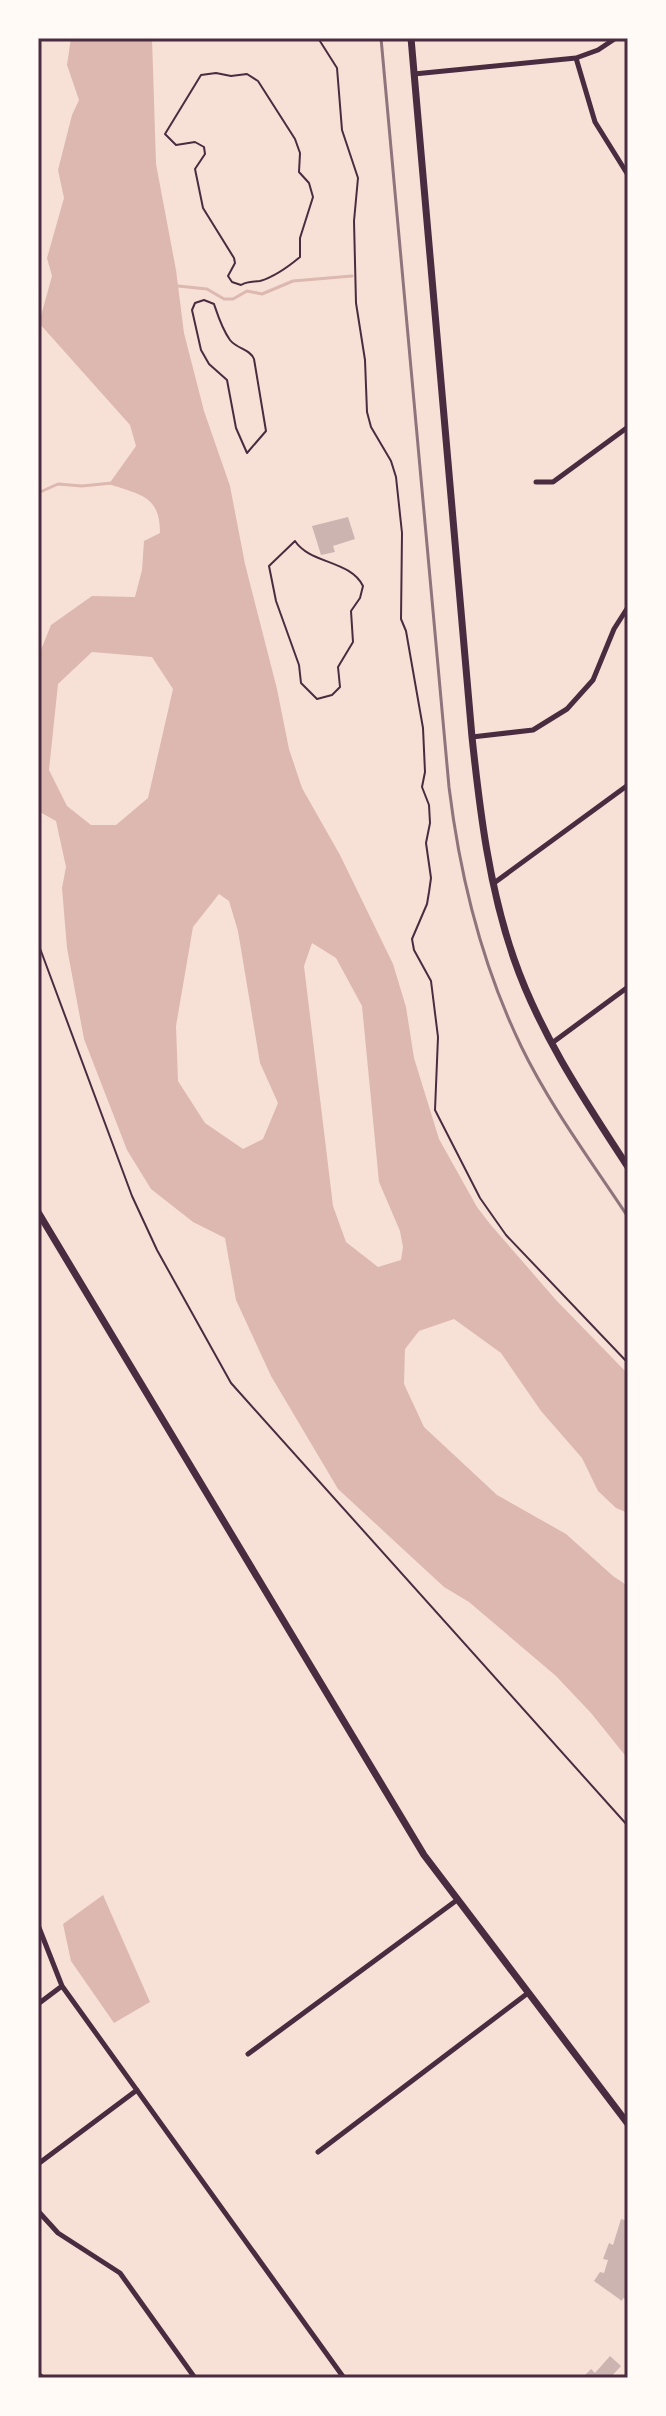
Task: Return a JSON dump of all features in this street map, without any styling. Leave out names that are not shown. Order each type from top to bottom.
[{"type":"main road","points":[[411,38],[472,737],[493,884],[515,961],[552,1043],[628,1167]]},
{"type":"main road","points":[[38,1212],[399,1816],[457,1900],[628,2124]]},
{"type":"street","points":[[414,74],[576,58],[598,50],[616,38]]},
{"type":"street","points":[[576,58],[595,122],[628,175]]},
{"type":"street","points":[[536,482],[553,482],[628,427]]},
{"type":"street","points":[[472,737],[533,730],[567,709],[593,680],[614,629],[628,607]]},
{"type":"street","points":[[493,884],[628,785]]},
{"type":"street","points":[[552,1043],[628,987]]},
{"type":"street","points":[[248,2054],[457,1900]]},
{"type":"street","points":[[38,1925],[62,1986],[344,2378]]},
{"type":"street","points":[[38,2004],[62,1986]]},
{"type":"street","points":[[318,2152],[528,1993]]},
{"type":"street","points":[[38,2164],[137,2090]]},
{"type":"street","points":[[38,2211],[58,2233],[120,2273],[195,2378]]},
{"type":"street","points":[[38,2374],[43,2378]]},
{"type":"path","points":[[318,38],[337,68],[342,130],[358,178],[353,263],[365,360],[367,412],[371,427],[394,468],[401,525],[401,619],[406,631],[423,728],[425,772],[422,787],[429,805],[430,823],[426,843],[431,878],[429,892],[412,939],[414,950],[431,981],[438,1037],[435,1110],[480,1198],[506,1235],[628,1363]]},
{"type":"path","points":[[216,73],[231,76],[238,73],[247,74],[258,81],[295,139],[300,153],[299,172],[309,183],[313,197],[300,238],[300,257],[281,272],[262,280],[250,280],[241,285],[230,279],[234,258],[203,208],[199,196],[195,169],[205,154],[204,147],[195,142],[176,145],[165,134],[201,75],[216,73]]},
{"type":"path","points":[[204,300],[214,304],[231,341],[252,353],[266,431],[247,453],[236,428],[227,380],[209,364],[201,350],[193,305],[204,300]]},
{"type":"path","points":[[295,541],[303,551],[335,564],[356,575],[363,586],[360,598],[351,611],[353,642],[338,667],[340,687],[332,695],[315,699],[301,683],[299,665],[276,601],[269,566],[295,541]]},
{"type":"path","points":[[38,943],[132,1196],[157,1250],[231,1383],[628,1826]]},
{"type":"shaded area","points":[[71,38],[152,38],[156,164],[176,270],[184,333],[204,411],[230,486],[245,564],[289,749],[302,788],[340,855],[393,964],[406,1007],[414,1058],[439,1139],[477,1207],[490,1224],[556,1300],[628,1374],[628,1513],[616,1508],[598,1491],[582,1458],[541,1411],[501,1353],[454,1319],[419,1331],[405,1349],[404,1384],[424,1427],[497,1495],[566,1534],[628,1586],[628,1759],[556,1676],[469,1602],[444,1587],[338,1489],[271,1376],[236,1300],[225,1238],[193,1222],[151,1189],[127,1150],[84,1039],[67,948],[62,888],[66,867],[56,821],[38,811],[38,657],[51,625],[92,596],[135,597],[142,570],[144,541],[160,533],[156,511],[146,498],[109,484],[136,446],[130,425],[39,323],[52,276],[47,258],[64,198],[58,170],[79,100],[67,65]],"holes":[[[92,652],[152,657],[173,689],[148,798],[116,825],[91,825],[67,806],[49,770],[58,684]],[[219,894],[229,901],[238,931],[260,1063],[278,1103],[263,1139],[243,1149],[205,1123],[178,1081],[176,1026],[193,927]],[[312,943],[336,958],[362,1006],[379,1182],[400,1231],[403,1247],[401,1260],[378,1267],[346,1242],[333,1206],[304,966]]]},
{"type":"shaded area","points":[[103,1895],[150,2002],[114,2023],[71,1961],[63,1924]]},
{"type":"building","points":[[348,517],[355,539],[333,546],[335,552],[321,555],[312,526]]},
{"type":"building","points":[[621,2219],[628,2221],[628,2301],[623,2298],[622,2301],[594,2281],[600,2272],[604,2273],[608,2260],[603,2259],[609,2243],[613,2245]]},
{"type":"building","points":[[610,2356],[621,2366],[610,2378],[582,2378],[591,2369],[595,2373]]},
{"type":"waterway","points":[[178,286],[207,289],[224,299],[233,299],[247,291],[262,294],[293,281],[352,276]]},
{"type":"waterway","points":[[38,493],[58,484],[82,486],[112,483]]},
{"type":"railway","points":[[381,38],[449,787],[459,854],[474,919],[494,983],[521,1046],[558,1112],[628,1217]]}]
